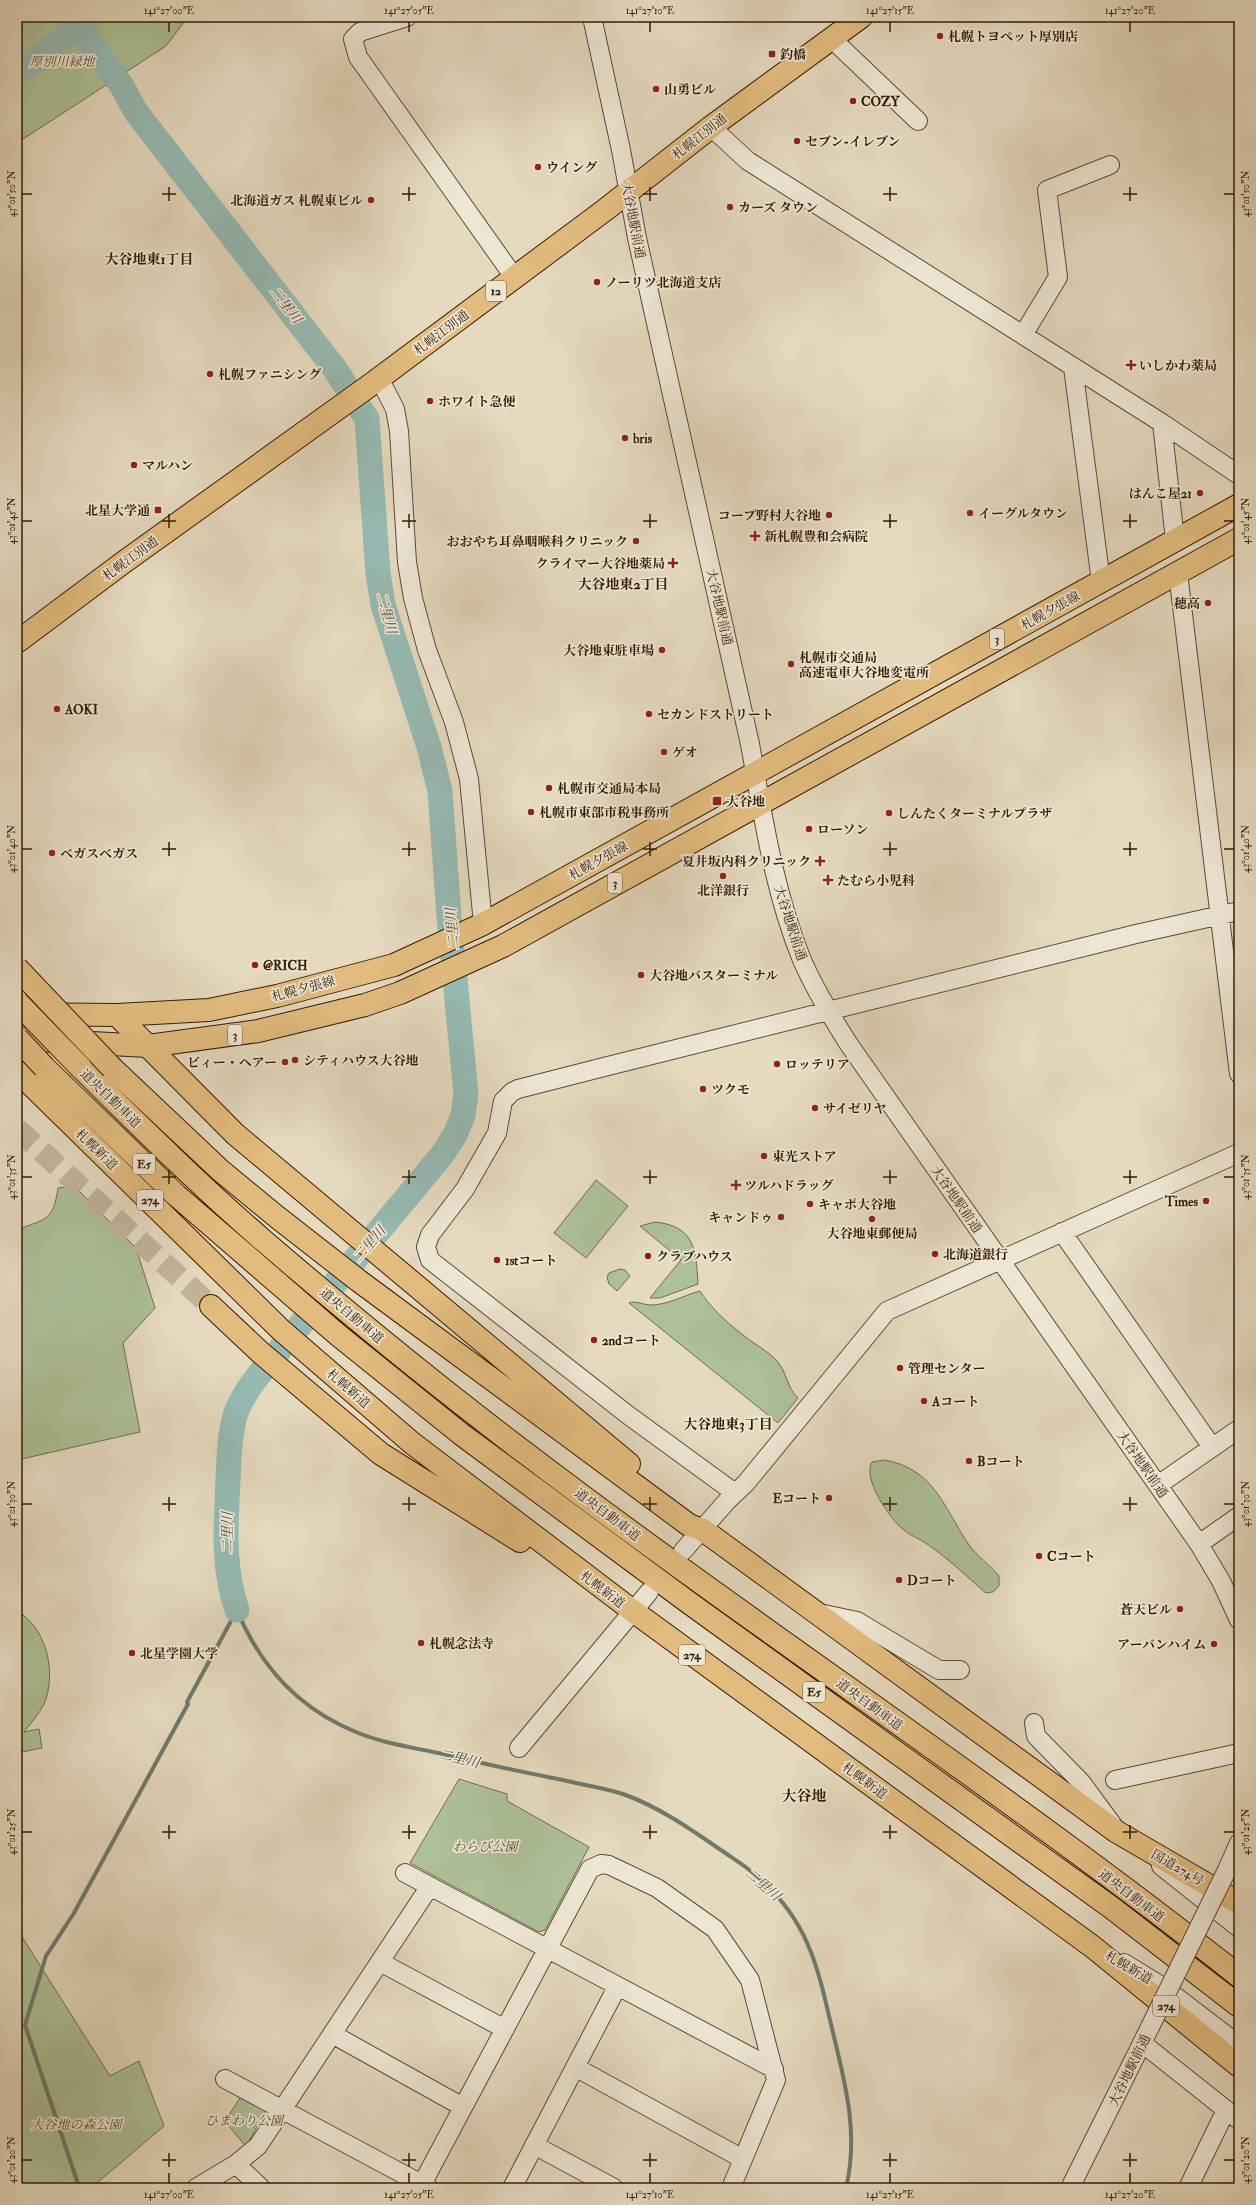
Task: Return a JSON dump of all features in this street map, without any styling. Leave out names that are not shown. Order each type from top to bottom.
[{"type":"main road","name":"札幌江別通","points":[[17,642],[124,562],[340,407],[628,191],[711,126],[861,17]]},
{"type":"main road","name":"札幌夕張線","points":[[17,1014],[117,1015],[204,1011],[277,996],[394,965],[477,927],[1239,505]]},
{"type":"main road","name":"3","points":[[17,1039],[148,1046],[244,1033],[314,1018],[365,1004],[444,974],[469,962],[761,803],[1239,539]]},
{"type":"main road","points":[[17,968],[112,1068],[220,1170],[337,1264],[689,1525],[703,1530],[1117,1832]]},
{"type":"main road","name":"道央自動車道","points":[[17,1002],[80,1068],[168,1154],[262,1240],[404,1358],[527,1454],[664,1556],[1058,1839],[1239,1976]]},
{"type":"main road","points":[[117,1015],[235,1134],[380,1257],[696,1520],[703,1530]]},
{"type":"main road","name":"道央自動車道","points":[[17,1039],[176,1195],[338,1335],[462,1434],[584,1525],[1099,1899],[1239,2006]]},
{"type":"main road","name":"札幌新道","points":[[17,1071],[282,1330],[412,1443],[633,1611],[1093,1947]]},
{"type":"main road","name":"274","points":[[211,1306],[261,1353],[381,1454],[633,1611]]},
{"type":"main road","name":"国道274号","points":[[1117,1832],[1239,1903]]},
{"type":"main road","name":"274","points":[[1093,1947],[1239,2066]]},
{"type":"street","points":[[407,17],[360,32],[354,40],[354,48],[358,57],[514,277]]},
{"type":"street","name":"大谷地駅前通","points":[[592,17],[628,191],[788,921],[816,988],[828,1011],[999,1260],[1199,1544],[1221,1581],[1239,1620]]},
{"type":"street","points":[[832,39],[918,121]]},
{"type":"street","points":[[711,126],[748,161],[1162,423],[1239,476]]},
{"type":"street","points":[[1023,335],[1058,277],[1047,190],[1110,165]]},
{"type":"street","points":[[1073,367],[1101,582]]},
{"type":"street","points":[[371,384],[395,409],[399,431],[407,562],[413,598],[427,650],[454,722],[469,778],[477,927]]},
{"type":"street","points":[[1162,423],[1175,540]]},
{"type":"street","points":[[1178,573],[1239,1074]]},
{"type":"street","points":[[735,1493],[628,1415],[430,1260],[426,1247],[427,1240],[465,1188],[497,1133],[503,1101],[512,1092],[1218,909],[1239,911]]},
{"type":"street","points":[[683,1551],[735,1493],[746,1483],[886,1311],[1239,1153]]},
{"type":"street","points":[[1062,1232],[1212,1447]]},
{"type":"street","points":[[1158,1485],[1239,1429]]},
{"type":"street","points":[[1199,1544],[1239,1516]]},
{"type":"street","points":[[520,1748],[649,1592]]},
{"type":"street","points":[[816,1612],[857,1621],[939,1670],[960,1670]]},
{"type":"street","points":[[1034,1723],[1036,1736],[1081,1782],[1117,1832],[1239,1928]]},
{"type":"street","points":[[1115,1780],[1239,1753]]},
{"type":"street","name":"大谷地駅前通","points":[[1070,2188],[1235,1856]]},
{"type":"street","points":[[225,2079],[282,2108],[424,2187],[463,2107],[590,1869],[595,1866],[609,1865],[657,1888],[715,1929],[750,1980],[776,2080],[731,2188]]},
{"type":"street","points":[[405,1873],[547,1950],[774,2069]]},
{"type":"street","points":[[196,2188],[236,2164],[258,2146],[430,1886]]},
{"type":"street","name":"札幌新道","points":[[1093,1947],[1134,1968],[1163,1987],[1239,2045]]},
{"type":"street","points":[[380,1962],[505,2029]]},
{"type":"street","points":[[512,2188],[617,1987]]},
{"type":"street","points":[[332,2034],[463,2107]]},
{"type":"street","points":[[1146,2035],[1233,2115],[1188,2188]]},
{"type":"street","points":[[575,2067],[743,2159]]},
{"type":"street","points":[[534,2145],[614,2188]]},
{"type":"street","points":[[236,2164],[261,2188]]},
{"type":"green space","name":"厚別川緑地","points":[[17,17],[188,17],[166,46],[17,143]]},
{"type":"green space","points":[[596,1180],[628,1206],[586,1258],[554,1233]]},
{"type":"green space","points":[[74,1186],[136,1248],[155,1308],[123,1343],[140,1432],[17,1460],[17,1230],[41,1220],[50,1213],[54,1207],[58,1188]]},
{"type":"green space","points":[[655,1222],[668,1224],[686,1234],[694,1250],[698,1284],[660,1298],[650,1298],[681,1260],[640,1226]]},
{"type":"green space","points":[[620,1269],[625,1270],[630,1276],[617,1291],[609,1284],[607,1277],[609,1273]]},
{"type":"green space","points":[[700,1291],[725,1320],[769,1354],[777,1361],[783,1370],[791,1390],[798,1398],[778,1423],[629,1303],[634,1302],[657,1305]]},
{"type":"green space","points":[[884,1460],[901,1464],[915,1471],[936,1492],[969,1545],[999,1576],[999,1586],[993,1592],[986,1593],[942,1555],[898,1525],[879,1498],[871,1478],[870,1469],[872,1462]]},
{"type":"green space","points":[[17,1611],[36,1628],[42,1640],[47,1652],[49,1679],[48,1692],[44,1704],[24,1732],[39,1729],[42,1748],[17,1753]]},
{"type":"green space","name":"わらび公園","points":[[459,1779],[507,1794],[507,1801],[589,1847],[545,1930],[539,1932],[410,1863]]},
{"type":"green space","name":"大谷地の森公園","points":[[17,1929],[110,2076],[139,2061],[164,2126],[91,2188],[17,2188]]},
{"type":"green space","name":"ひまわり公園","points":[[242,2095],[267,2108],[246,2147],[225,2121]]},
{"type":"waterway","points":[[17,72],[35,61],[89,17]]},
{"type":"waterway","name":"二里川","points":[[84,22],[86,37],[122,86],[136,112],[335,369],[367,419],[378,573],[383,605],[429,747],[440,791],[449,917],[466,1094],[463,1115],[455,1135],[442,1155],[257,1377],[239,1406],[235,1416],[230,1440],[226,1529],[229,1577],[237,1610]]},
{"type":"waterway","name":"二里川","points":[[237,1610],[246,1630],[270,1667],[299,1698],[335,1722],[366,1736],[386,1742],[601,1788],[636,1799],[684,1825],[745,1867],[776,1894],[789,1910],[807,1944],[814,1961],[825,1999],[840,2062],[851,2124],[850,2166],[846,2188]]},
{"type":"waterway","points":[[79,2187],[25,2025],[46,1956],[74,1913],[188,1704],[187,1702],[237,1610]]},
{"type":"tunnel","points":[[17,1129],[211,1306]]},
{"type":"place","name":"札幌トヨペット厚別店","points":[[940,36]]},
{"type":"place","name":"釣橋","points":[[772,54]]},
{"type":"place","name":"山勇ビル","points":[[656,89]]},
{"type":"place","name":"COZY","points":[[853,101]]},
{"type":"place","name":"セブン-イレブン","points":[[797,141]]},
{"type":"place","name":"ウイング","points":[[538,167]]},
{"type":"place","name":"北海道ガス 札幌東ビル","points":[[371,200]]},
{"type":"place","name":"カーズ タウン","points":[[730,207]]},
{"type":"place","name":"ノーリツ北海道支店","points":[[597,282]]},
{"type":"place","name":"いしかわ薬局","points":[[1131,365]]},
{"type":"place","name":"札幌ファニシング","points":[[210,374]]},
{"type":"place","name":"ホワイト急便","points":[[430,401]]},
{"type":"place","name":"bris","points":[[625,438]]},
{"type":"place","name":"マルハン","points":[[134,465]]},
{"type":"place","name":"はんこ屋21","points":[[1200,493]]},
{"type":"place","name":"北星大学通","points":[[158,510]]},
{"type":"place","name":"イーグルタウン","points":[[970,513]]},
{"type":"place","name":"コープ野村大谷地","points":[[829,515]]},
{"type":"place","name":"新札幌豊和会病院","points":[[755,536]]},
{"type":"place","name":"おおやち耳鼻咽喉科クリニック","points":[[636,541]]},
{"type":"place","name":"クライマー大谷地薬局","points":[[673,563]]},
{"type":"place","name":"穂高","points":[[1208,603]]},
{"type":"place","name":"大谷地東駐車場","points":[[662,650]]},
{"type":"place","name":"札幌市交通局 高速電車大谷地変電所","points":[[791,664]]},
{"type":"place","name":"AOKI","points":[[57,709]]},
{"type":"place","name":"セカンドストリート","points":[[649,714]]},
{"type":"place","name":"ゲオ","points":[[664,752]]},
{"type":"place","name":"札幌市交通局本局","points":[[549,788]]},
{"type":"place","name":"大谷地","points":[[717,801]]},
{"type":"place","name":"札幌市東部市税事務所","points":[[531,812]]},
{"type":"place","name":"しんたくターミナルプラザ","points":[[889,813]]},
{"type":"place","name":"ローソン","points":[[809,829]]},
{"type":"place","name":"ベガスベガス","points":[[52,853]]},
{"type":"place","name":"夏井坂内科クリニック","points":[[820,861]]},
{"type":"place","name":"北洋銀行","points":[[723,876]]},
{"type":"place","name":"たむら小児科","points":[[828,880]]},
{"type":"place","name":"@RICH","points":[[255,965]]},
{"type":"place","name":"大谷地バスターミナル","points":[[641,975]]},
{"type":"place","name":"シティハウス大谷地","points":[[295,1060]]},
{"type":"place","name":"ビィー・ヘアー","points":[[285,1062]]},
{"type":"place","name":"ロッテリア","points":[[777,1064]]},
{"type":"place","name":"ツクモ","points":[[703,1089]]},
{"type":"place","name":"サイゼリヤ","points":[[815,1108]]},
{"type":"place","name":"東光ストア","points":[[764,1156]]},
{"type":"place","name":"ツルハドラッグ","points":[[736,1185]]},
{"type":"place","name":"Times","points":[[1206,1201]]},
{"type":"place","name":"キャポ大谷地","points":[[810,1204]]},
{"type":"place","name":"キャンドゥ","points":[[781,1217]]},
{"type":"place","name":"大谷地東郵便局","points":[[872,1219]]},
{"type":"place","name":"北海道銀行","points":[[935,1254]]},
{"type":"place","name":"クラブハウス","points":[[648,1256]]},
{"type":"place","name":"1stコート","points":[[497,1260]]},
{"type":"place","name":"2ndコート","points":[[594,1340]]},
{"type":"place","name":"管理センター","points":[[900,1368]]},
{"type":"place","name":"Aコート","points":[[924,1401]]},
{"type":"place","name":"Bコート","points":[[969,1461]]},
{"type":"place","name":"Eコート","points":[[829,1498]]},
{"type":"place","name":"Cコート","points":[[1039,1556]]},
{"type":"place","name":"Dコート","points":[[899,1580]]},
{"type":"place","name":"蒼天ビル","points":[[1180,1609]]},
{"type":"place","name":"札幌念法寺","points":[[421,1643]]},
{"type":"place","name":"アーバンハイム","points":[[1214,1644]]},
{"type":"place","name":"北星学園大学","points":[[132,1653]]},
{"type":"district","name":"大谷地東1丁目","points":[[149,259]]},
{"type":"district","name":"大谷地東2丁目","points":[[623,584]]},
{"type":"district","name":"大谷地東3丁目","points":[[728,1424]]},
{"type":"district","name":"大谷地","points":[[804,1796]]}]
